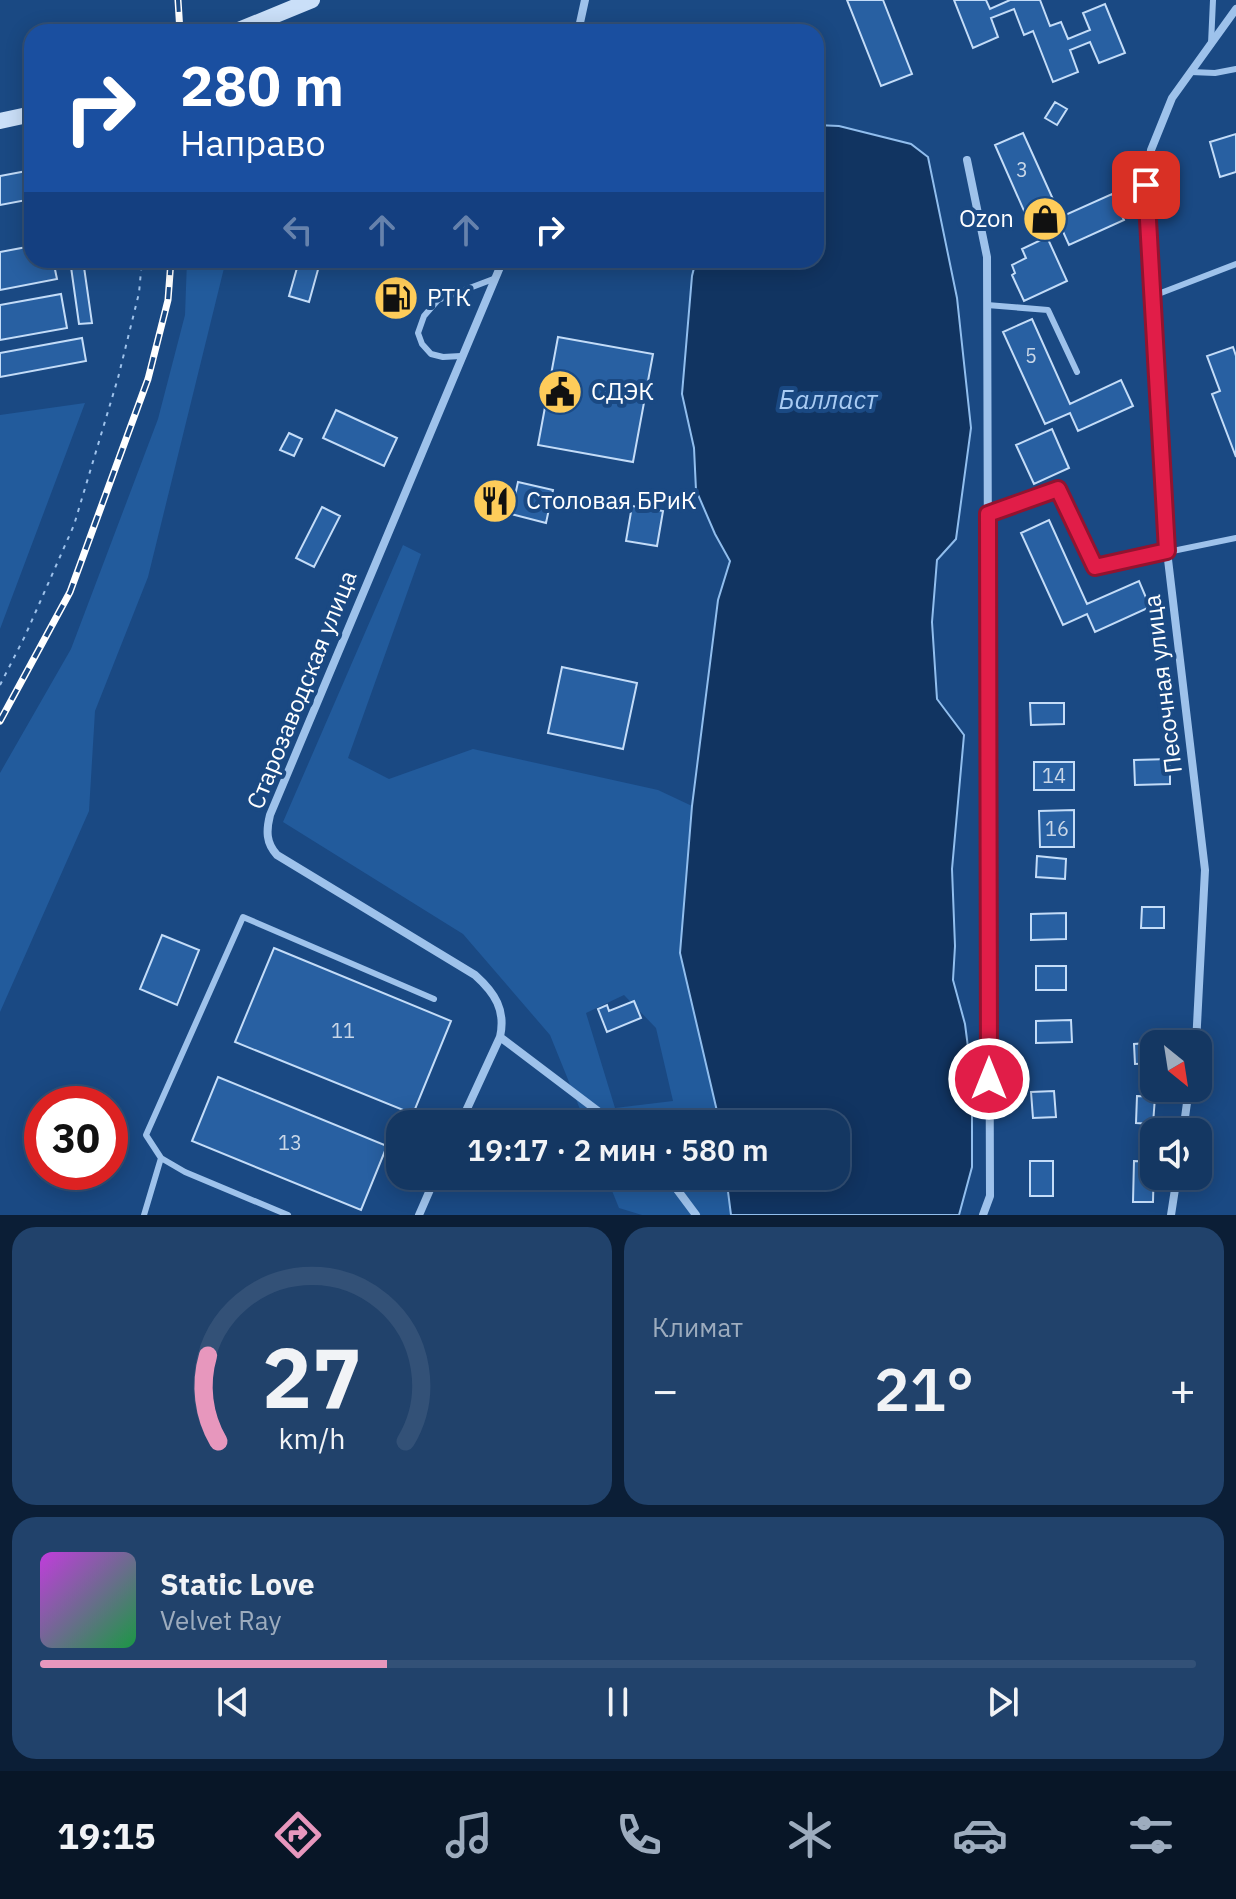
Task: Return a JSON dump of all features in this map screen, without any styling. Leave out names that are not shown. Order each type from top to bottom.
[{"type":"main road","points":[[254,24],[312,0]]},
{"type":"main road","points":[[0,121],[24,116]]},
{"type":"street","points":[[580,24],[585,0]]},
{"type":"street","name":"Песочная улица","points":[[1197,1030],[1205,870],[1167,551],[1146,185],[1151,150],[1172,98],[1236,9]]},
{"type":"street","points":[[967,160],[987,257],[990,1196],[983,1215]]},
{"type":"street","name":"Старозаводская улица","points":[[500,268],[270,815],[267,836],[277,855],[484,984],[502,1011],[500,1037]]},
{"type":"street","points":[[466,1110],[500,1037],[596,1110]]},
{"type":"street","points":[[419,1215],[430,1190]]},
{"type":"street","points":[[677,1190],[696,1215]]},
{"type":"street","points":[[1171,1215],[1175,1190]]},
{"type":"lane","points":[[1211,44],[1213,0]]},
{"type":"lane","points":[[1191,72],[1215,73],[1236,69]]},
{"type":"lane","points":[[1153,296],[1236,264]]},
{"type":"lane","points":[[461,356],[431,354],[418,333],[424,316],[438,300],[496,278]]},
{"type":"lane","points":[[987,305],[1048,310],[1077,372]]},
{"type":"lane","points":[[988,514],[1058,489],[1095,567],[1236,538]]},
{"type":"lane","points":[[288,1215],[185,1172],[161,1158],[146,1135],[243,917],[434,999]]},
{"type":"lane","points":[[144,1215],[161,1158]]},
{"type":"path","points":[[0,685],[25,636],[83,498],[118,378],[139,293],[141,268]]},
{"type":"shaded area","points":[[187,268],[224,268],[148,577],[95,711],[89,811],[0,1012],[0,773],[71,649],[158,419],[185,315]]},
{"type":"shaded area","points":[[85,403],[0,629],[0,415]]},
{"type":"shaded area","points":[[403,545],[421,554],[348,758],[389,779],[473,749],[658,790],[692,806],[681,953],[717,1110],[580,1110],[550,1035],[463,934],[283,822]],"holes":[[[624,995],[656,1028],[673,1101],[615,1108],[586,1013]]]},
{"type":"shaded area","points":[[612,1190],[728,1190],[731,1215],[642,1215],[619,1208]]},
{"type":"water","name":"Балласт","points":[[824,125],[839,126],[911,144],[928,157],[957,298],[971,428],[956,539],[937,560],[932,622],[937,699],[964,735],[952,869],[953,980],[965,1024],[972,1078],[972,1167],[959,1215],[731,1215],[728,1190],[850,1190],[850,1110],[717,1110],[680,953],[692,806],[718,600],[730,561],[696,490],[694,448],[682,394],[694,268],[824,268]]},
{"type":"building","points":[[847,0],[883,0],[912,74],[881,86]]},
{"type":"building","points":[[954,0],[986,0],[990,9],[1010,0],[1040,0],[1050,26],[1061,22],[1068,39],[1090,30],[1083,13],[1105,4],[1125,53],[1099,63],[1090,42],[1070,50],[1078,72],[1053,82],[1033,31],[1024,35],[1014,9],[991,18],[998,37],[973,48]]},
{"type":"building","points":[[1055,102],[1067,109],[1057,125],[1045,118]]},
{"type":"building","points":[[1023,133],[1061,217],[1112,194],[1124,220],[1069,245],[1061,227],[1036,238],[995,145]]},
{"type":"building","points":[[1236,134],[1236,172],[1220,177],[1210,142]]},
{"type":"building","points":[[24,172],[24,200],[0,205],[0,176]]},
{"type":"building","points":[[1047,237],[1067,281],[1024,301],[1012,275],[1015,273],[1012,265],[1026,258],[1022,249]]},
{"type":"building","points":[[24,248],[24,268],[55,268],[57,279],[0,290],[0,252]]},
{"type":"building","points":[[71,268],[84,268],[92,323],[79,324]]},
{"type":"building","points":[[297,268],[318,268],[309,302],[289,296]]},
{"type":"building","points":[[61,294],[67,328],[0,340],[0,305]]},
{"type":"building","points":[[1032,319],[1070,404],[1121,380],[1133,406],[1078,431],[1070,413],[1045,424],[1003,332]]},
{"type":"building","points":[[558,337],[653,354],[633,462],[538,445]]},
{"type":"building","points":[[82,338],[86,361],[0,377],[0,353]]},
{"type":"building","points":[[1233,347],[1236,356],[1236,457],[1212,394],[1220,391],[1207,356]]},
{"type":"building","points":[[336,410],[397,438],[384,466],[323,438]]},
{"type":"building","points":[[1052,429],[1069,468],[1034,484],[1016,445]]},
{"type":"building","points":[[289,433],[302,439],[294,456],[280,450]]},
{"type":"building","points":[[518,482],[553,490],[546,523],[511,514]]},
{"type":"building","points":[[632,506],[663,511],[657,546],[626,541]]},
{"type":"building","points":[[322,507],[340,516],[314,567],[296,558]]},
{"type":"building","points":[[1049,520],[1087,604],[1139,581],[1150,607],[1095,632],[1087,614],[1063,625],[1021,533]]},
{"type":"building","points":[[562,667],[637,683],[623,749],[548,733]]},
{"type":"building","points":[[1030,703],[1064,703],[1064,724],[1031,725]]},
{"type":"building","points":[[1170,759],[1170,784],[1135,785],[1134,760]]},
{"type":"building","points":[[1034,762],[1074,762],[1074,790],[1034,790]]},
{"type":"building","points":[[1074,810],[1074,847],[1040,847],[1039,811]]},
{"type":"building","points":[[1037,856],[1066,859],[1065,879],[1036,877]]},
{"type":"building","points":[[1142,907],[1164,907],[1164,928],[1141,928]]},
{"type":"building","points":[[1066,913],[1066,939],[1031,940],[1031,914]]},
{"type":"building","points":[[162,935],[199,950],[177,1005],[140,989]]},
{"type":"building","points":[[274,948],[451,1021],[415,1110],[403,1110],[235,1042]]},
{"type":"building","points":[[1036,966],[1066,966],[1066,990],[1036,990]]},
{"type":"building","points":[[634,1001],[641,1018],[607,1032],[598,1009],[607,1005],[609,1011]]},
{"type":"building","points":[[1071,1020],[1072,1042],[1036,1043],[1036,1021]]},
{"type":"building","points":[[1134,1044],[1140,1044],[1140,1064],[1135,1064]]},
{"type":"building","points":[[218,1077],[386,1146],[386,1148],[361,1210],[192,1141]]},
{"type":"building","points":[[1054,1091],[1056,1117],[1033,1118],[1031,1092]]},
{"type":"building","points":[[1137,1096],[1140,1096],[1140,1102],[1155,1102],[1153,1118],[1140,1118],[1140,1123],[1136,1123]]},
{"type":"building","points":[[1030,1161],[1053,1161],[1053,1196],[1030,1196]]},
{"type":"building","points":[[1134,1161],[1140,1161],[1140,1190],[1153,1190],[1153,1202],[1133,1202]]},
{"type":"railway","points":[[178,0],[180,24]]},
{"type":"railway","points":[[0,721],[70,592],[148,379],[168,300],[170,268]]},
{"type":"place","name":"Ozon","points":[[1045,219]]},
{"type":"place","name":"РТК","points":[[396,298]]},
{"type":"place","name":"СДЭК","points":[[560,392]]},
{"type":"place","name":"Столовая БРиК","points":[[495,501]]},
{"type":"route","points":[[989,1079],[988,514],[1058,489],[1095,567],[1167,551],[1146,185]]}]
